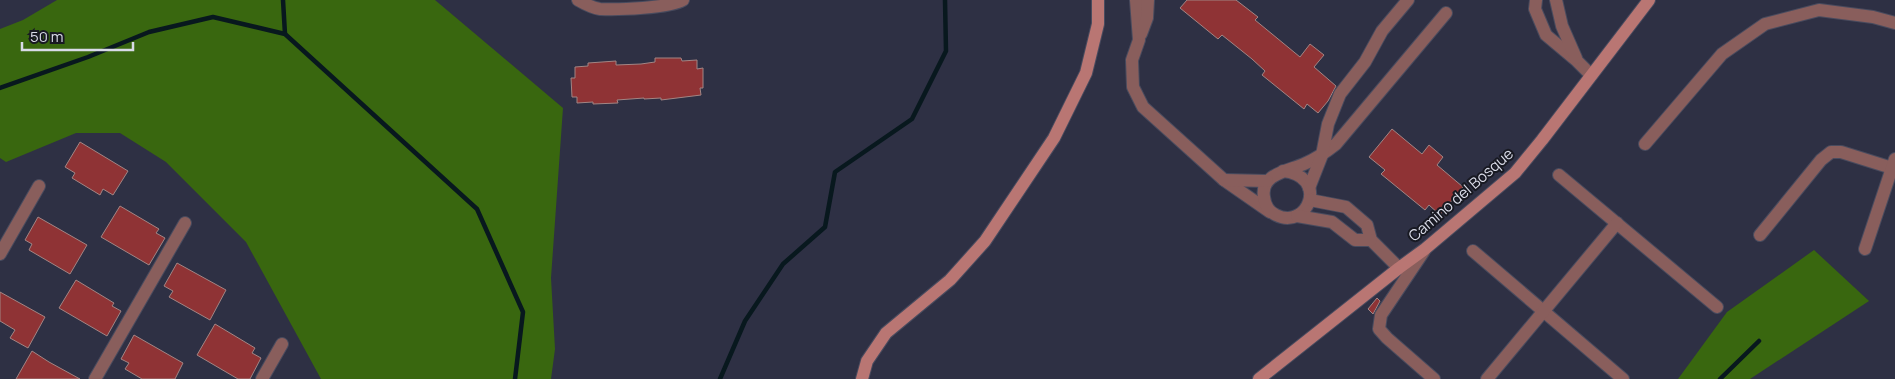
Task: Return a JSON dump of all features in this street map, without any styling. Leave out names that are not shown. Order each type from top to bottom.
[{"type":"street","points":[[578,0],[599,9],[671,6],[683,0]]},
{"type":"street","points":[[862,379],[868,361],[886,333],[950,280],[985,241],[1054,138],[1086,73],[1098,24],[1098,0]]},
{"type":"street","points":[[1136,0],[1139,40]]},
{"type":"street","points":[[1148,0],[1147,18],[1132,60],[1133,87],[1143,107],[1224,180],[1272,213],[1280,217],[1297,216],[1332,222],[1355,240],[1371,240]]},
{"type":"street","points":[[1297,216],[1305,210],[1322,154],[1328,124],[1340,94],[1366,62],[1382,31],[1408,0]]},
{"type":"street","points":[[1536,0],[1535,9],[1546,36],[1591,75]]},
{"type":"street","points":[[1556,0],[1562,26],[1577,61]]},
{"type":"street","name":"Camino del Bosque","points":[[1259,379],[1425,249],[1515,173],[1649,0]]},
{"type":"street","points":[[1645,144],[1722,54],[1765,24],[1819,10],[1873,17],[1895,23]]},
{"type":"street","points":[[1272,213],[1265,204],[1263,192],[1267,181],[1274,174],[1304,164],[1336,144],[1446,13]]},
{"type":"street","points":[[1760,235],[1821,160],[1831,152],[1841,152],[1893,164],[1865,248]]},
{"type":"street","points":[[1283,171],[1294,172],[1304,178],[1310,194],[1346,207],[1367,225],[1371,240],[1399,268]]},
{"type":"street","points":[[1560,175],[1717,307]]},
{"type":"street","points":[[1224,180],[1267,181]]},
{"type":"street","points":[[0,254],[39,186]]},
{"type":"street","points":[[95,379],[185,223]]},
{"type":"street","points":[[1487,379],[1617,223]]},
{"type":"street","points":[[1425,249],[1382,315],[1379,329],[1434,379]]},
{"type":"street","points":[[1474,251],[1623,379]]},
{"type":"street","points":[[262,379],[282,344]]},
{"type":"green space","points":[[57,0],[435,0],[563,108],[551,278],[555,349],[551,379],[321,379],[246,242],[166,162],[120,133],[76,133],[6,162],[0,158],[0,29],[23,20]]},
{"type":"green space","points":[[1814,250],[1869,301],[1750,379],[1678,379],[1727,312]]},
{"type":"building","points":[[1187,0],[1236,0],[1258,17],[1255,20],[1300,57],[1310,44],[1324,55],[1314,67],[1336,86],[1328,101],[1318,113],[1307,104],[1304,109],[1262,75],[1265,71],[1252,59],[1222,35],[1218,39],[1180,8]]},
{"type":"building","points":[[655,58],[681,58],[682,61],[697,60],[697,69],[703,68],[703,88],[700,88],[701,95],[661,100],[661,98],[644,98],[617,100],[618,103],[593,104],[593,102],[577,103],[577,97],[572,97],[571,78],[575,78],[575,67],[588,66],[588,63],[616,61],[616,65],[641,64],[655,62]]},
{"type":"building","points":[[1392,129],[1422,154],[1429,145],[1443,157],[1437,165],[1463,187],[1440,215],[1429,205],[1425,210],[1381,174],[1385,170],[1369,157]]},
{"type":"building","points":[[80,142],[128,171],[113,195],[103,189],[100,195],[72,178],[75,173],[65,167]]},
{"type":"building","points":[[120,206],[159,229],[156,233],[165,238],[149,265],[101,237]]},
{"type":"building","points":[[38,217],[87,245],[70,274],[29,250],[32,244],[25,240]]},
{"type":"building","points":[[177,263],[226,290],[210,320],[169,297],[173,291],[164,286]]},
{"type":"building","points":[[76,280],[114,303],[112,306],[121,311],[107,336],[59,308]]},
{"type":"building","points":[[0,292],[45,317],[28,348],[10,338],[15,330],[0,321]]},
{"type":"building","points":[[1377,298],[1380,301],[1373,314],[1368,309]]},
{"type":"building","points":[[215,324],[255,348],[252,353],[261,358],[250,379],[238,379],[197,355]]},
{"type":"building","points":[[134,335],[183,363],[175,379],[142,379],[125,369],[129,363],[121,359]]},
{"type":"building","points":[[32,351],[49,362],[80,379],[16,379]]},
{"type":"waterway","points":[[283,0],[285,34]]},
{"type":"waterway","points":[[720,379],[745,321],[783,264],[825,227],[835,172],[912,119],[946,51],[945,0]]},
{"type":"waterway","points":[[0,88],[88,57],[149,32],[213,17],[285,34],[477,209],[523,312],[515,379]]},
{"type":"waterway","points":[[1720,379],[1759,341]]}]
